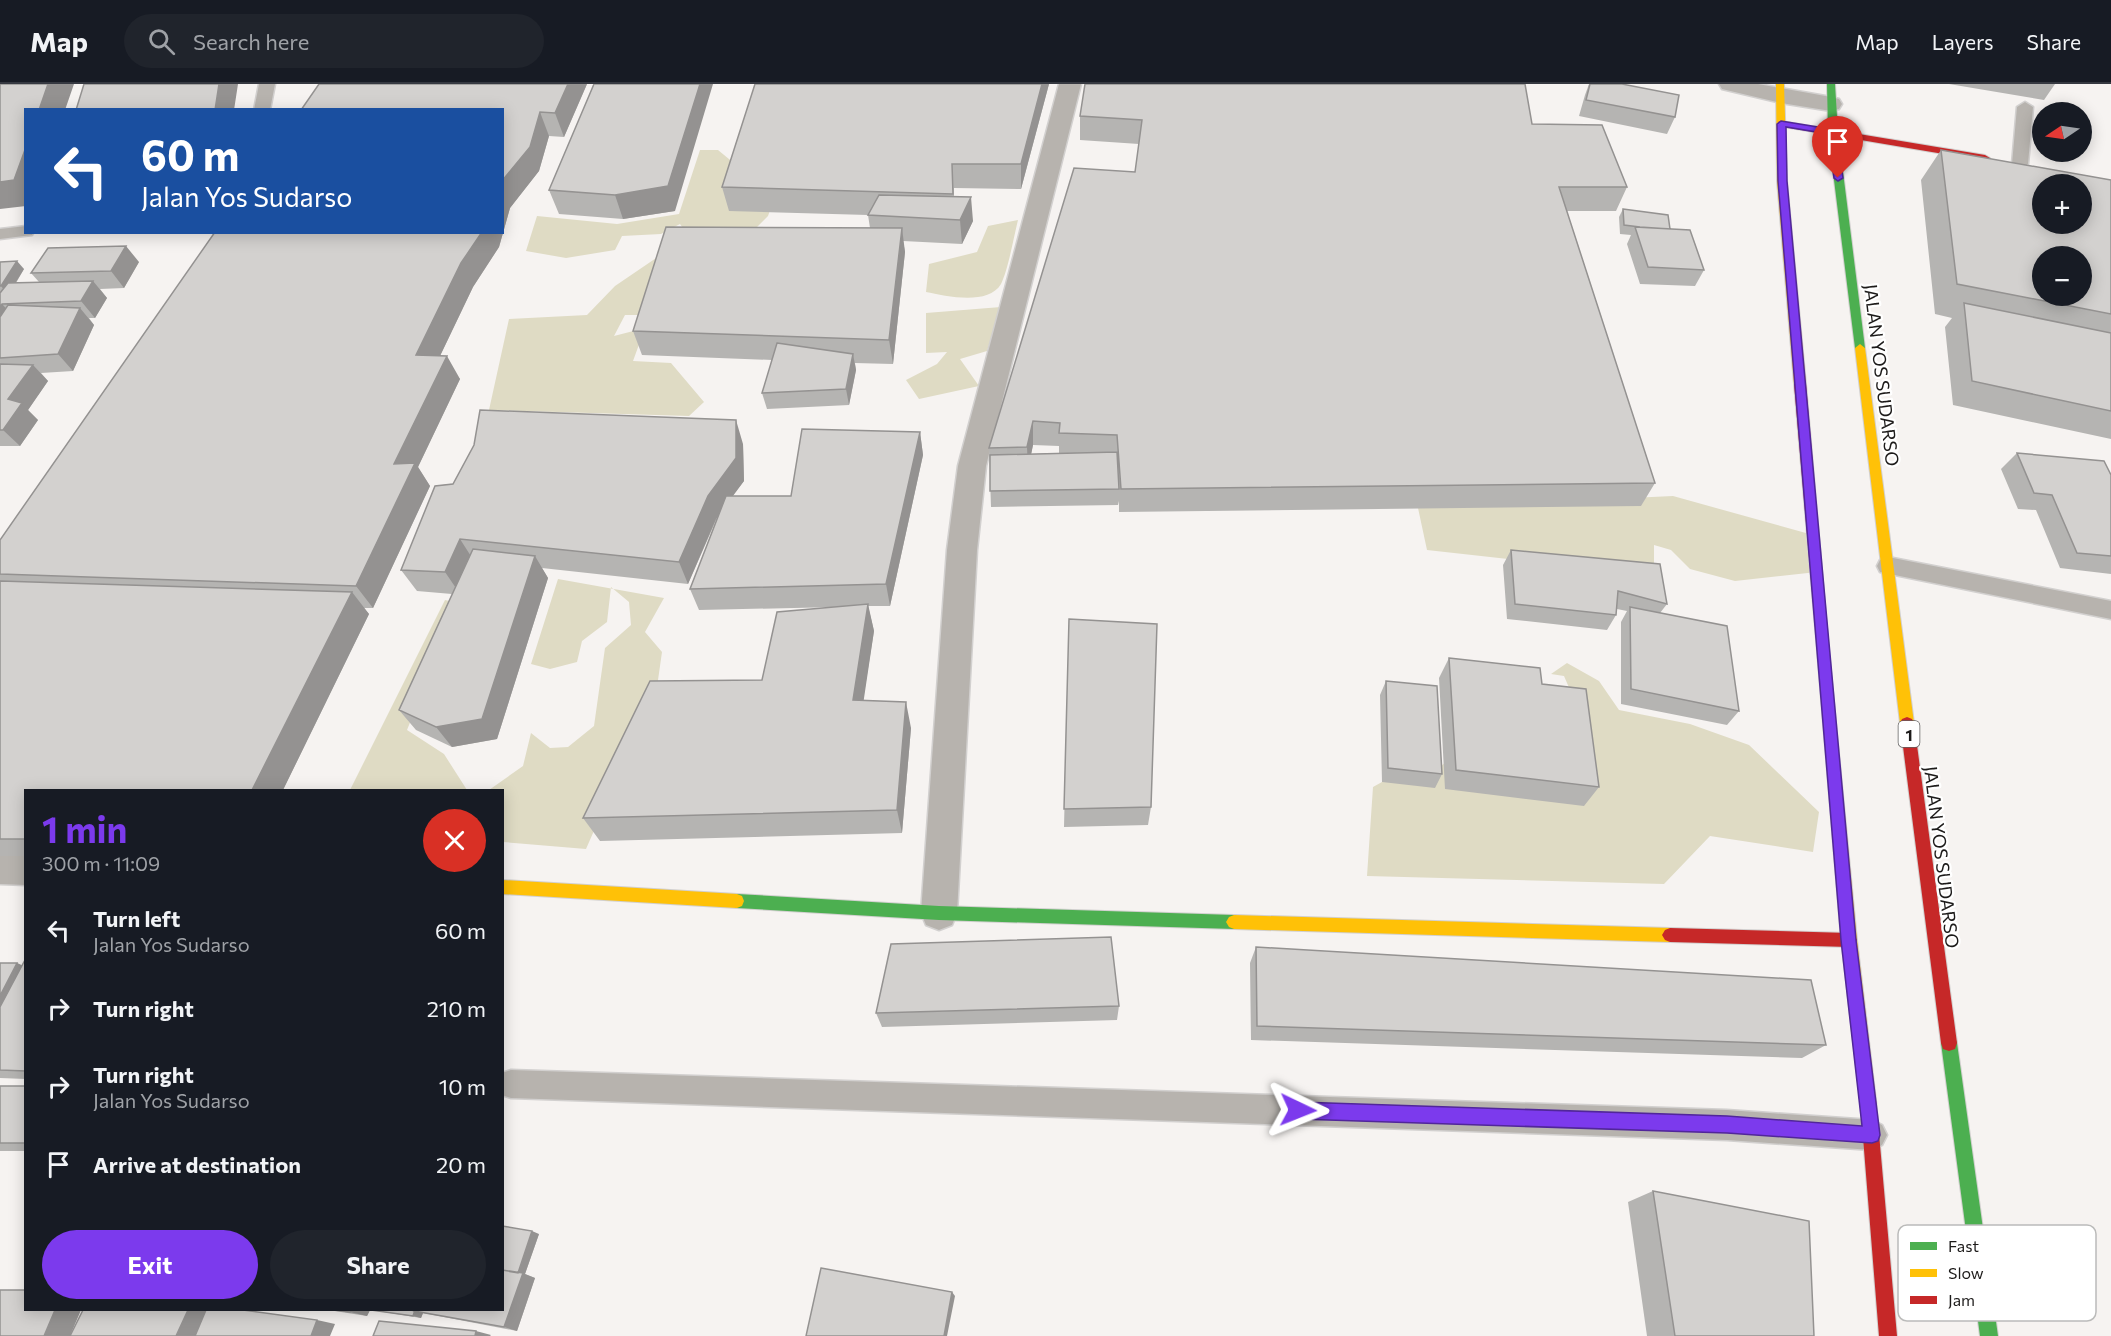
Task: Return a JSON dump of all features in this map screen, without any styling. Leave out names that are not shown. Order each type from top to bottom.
[{"type":"main road","points":[[1781,90],[1783,192],[1849,940],[1872,1135],[1888,1336]]},
{"type":"main road","name":"1","points":[[1831,94],[1833,132]]},
{"type":"main road","points":[[1781,124],[2014,163]]},
{"type":"main road","name":"JALAN YOS SUDARSO","points":[[1833,132],[1937,958],[1974,1225]]},
{"type":"main road","points":[[504,887],[939,913],[1849,940]]},
{"type":"main road","name":"JALAN YOS SUDARSO","points":[[1987,1321],[1989,1336]]},
{"type":"street","points":[[939,913],[962,550],[972,465],[1070,84]]},
{"type":"street","points":[[1730,84],[1831,94]]},
{"type":"street","points":[[0,867],[24,868]]},
{"type":"lane","points":[[262,108],[267,84]]},
{"type":"lane","points":[[2014,163],[2025,107]]},
{"type":"lane","points":[[0,234],[24,231]]},
{"type":"lane","points":[[1888,566],[2111,610]]},
{"type":"lane","points":[[511,1084],[1716,1124],[1872,1135]]},
{"type":"shaded area","points":[[700,150],[718,150],[735,164],[778,187],[768,216],[754,230],[685,231],[680,224],[661,234],[622,236],[615,250],[566,258],[526,251],[537,216],[617,224],[679,214]]},
{"type":"shaded area","points":[[1018,220],[1006,270],[1001,284],[995,291],[987,295],[966,298],[926,292],[929,264],[977,252],[988,226]]},
{"type":"shaded area","points":[[665,252],[648,315],[625,315],[614,336],[645,328],[633,361],[671,363],[704,402],[689,416],[489,410],[509,319],[587,315],[615,286]]},
{"type":"shaded area","points":[[1001,307],[987,351],[960,359],[979,386],[919,399],[906,380],[937,364],[947,352],[926,353],[926,313]]},
{"type":"shaded area","points":[[1673,496],[1813,535],[1817,572],[1735,581],[1690,569],[1671,550],[1654,545],[1654,575],[1427,550],[1418,508]]},
{"type":"shaded area","points":[[558,579],[611,588],[607,622],[582,641],[577,662],[550,669],[531,664]]},
{"type":"shaded area","points":[[613,589],[664,598],[645,632],[662,652],[657,687],[586,849],[504,842],[504,789],[490,789],[523,766],[531,733],[550,748],[568,747],[594,726],[605,648],[631,625],[629,602]]},
{"type":"shaded area","points":[[445,600],[458,603],[407,730],[444,754],[466,789],[350,789]]},
{"type":"shaded area","points":[[1567,663],[1599,681],[1619,710],[1690,724],[1749,745],[1819,812],[1813,852],[1710,836],[1664,884],[1367,876],[1373,787],[1382,782],[1427,779],[1451,757],[1583,720],[1564,676],[1551,674]]},
{"type":"building","points":[[0,84],[48,84],[40,108],[24,108],[24,152],[14,180],[0,182]]},
{"type":"building","points":[[84,84],[219,84],[215,108],[77,108]]},
{"type":"building","points":[[319,84],[568,84],[555,113],[540,112],[530,147],[504,179],[504,108],[302,108]]},
{"type":"building","points":[[594,84],[700,84],[668,186],[615,195],[549,190]]},
{"type":"building","points":[[755,84],[1042,84],[1021,164],[952,164],[953,194],[722,187]]},
{"type":"building","points":[[1085,84],[1525,84],[1532,124],[1602,125],[1627,187],[1559,187],[1655,483],[1121,489],[1117,435],[1059,433],[1060,423],[1033,421],[1027,447],[989,448],[1074,168],[1135,172],[1142,120],[1080,116]]},
{"type":"building","points":[[1590,84],[1622,84],[1679,95],[1675,117],[1586,100]]},
{"type":"building","points":[[1941,150],[2077,174],[2032,174],[2032,234],[2092,234],[2092,177],[2111,180],[2111,314],[2070,306],[2092,306],[2092,246],[2032,246],[2032,299],[1957,284]]},
{"type":"building","points":[[879,195],[971,197],[960,220],[868,215]]},
{"type":"building","points":[[1623,209],[1668,215],[1670,229],[1624,225]]},
{"type":"building","points":[[666,227],[902,228],[889,340],[633,331]]},
{"type":"building","points":[[1635,227],[1690,230],[1704,270],[1648,267]]},
{"type":"building","points":[[214,234],[481,234],[461,263],[416,355],[447,356],[394,464],[415,463],[356,586],[0,574],[0,540]]},
{"type":"building","points":[[126,246],[111,271],[31,273],[48,248]]},
{"type":"building","points":[[17,261],[1,286],[0,286],[0,262]]},
{"type":"building","points":[[93,281],[81,301],[2,304],[0,307],[0,293],[8,283]]},
{"type":"building","points":[[1964,303],[2111,333],[2111,411],[1972,381]]},
{"type":"building","points":[[8,305],[80,308],[58,354],[0,358],[0,317]]},
{"type":"building","points":[[777,343],[853,354],[846,389],[762,393]]},
{"type":"building","points":[[0,364],[33,365],[8,399],[22,403],[3,430],[0,430]]},
{"type":"building","points":[[480,410],[736,420],[736,458],[708,496],[679,562],[460,539],[445,572],[401,570],[435,486],[453,484],[474,445]]},
{"type":"building","points":[[802,429],[920,432],[886,584],[690,589],[726,496],[791,496]]},
{"type":"building","points":[[1117,452],[1119,489],[990,491],[990,455]]},
{"type":"building","points":[[2017,453],[2104,461],[2111,475],[2111,556],[2077,553],[2052,495],[2034,493]]},
{"type":"building","points":[[473,549],[535,556],[482,719],[436,727],[399,710]]},
{"type":"building","points":[[1511,550],[1660,564],[1667,604],[1618,591],[1616,615],[1515,604]]},
{"type":"building","points":[[0,581],[352,592],[253,789],[24,789],[24,839],[0,839]]},
{"type":"building","points":[[868,604],[853,700],[906,702],[897,810],[583,818],[650,681],[762,680],[777,612]]},
{"type":"building","points":[[1630,607],[1727,626],[1739,711],[1631,689]]},
{"type":"building","points":[[1069,619],[1157,624],[1151,807],[1064,809]]},
{"type":"building","points":[[1449,658],[1540,668],[1542,684],[1586,689],[1599,787],[1456,770]]},
{"type":"building","points":[[1386,681],[1437,686],[1442,774],[1388,768]]},
{"type":"building","points":[[1111,937],[1119,1006],[876,1013],[891,944]]},
{"type":"building","points":[[1256,947],[1811,980],[1826,1045],[1257,1026]]},
{"type":"building","points":[[24,962],[24,1071],[0,1070],[0,1007]]},
{"type":"building","points":[[0,963],[17,963],[0,996]]},
{"type":"building","points":[[0,1086],[24,1086],[24,1143],[0,1143]]},
{"type":"building","points":[[1653,1191],[1809,1221],[1814,1336],[1675,1336]]},
{"type":"building","points":[[504,1226],[532,1231],[518,1273],[504,1270]]},
{"type":"building","points":[[821,1268],[952,1292],[944,1336],[806,1336]]},
{"type":"building","points":[[504,1270],[523,1273],[504,1327],[414,1311],[504,1311]]},
{"type":"building","points":[[0,1290],[24,1290],[24,1311],[55,1311],[44,1336],[0,1336]]},
{"type":"building","points":[[82,1311],[188,1311],[176,1336],[70,1336]]},
{"type":"building","points":[[206,1311],[250,1311],[317,1320],[311,1336],[195,1336]]},
{"type":"building","points":[[378,1311],[415,1311],[413,1316]]},
{"type":"building","points":[[379,1321],[476,1331],[475,1336],[373,1336]]},
{"type":"traffic: fast","points":[[1831,84],[1833,132],[1860,348]]},
{"type":"traffic: fast","points":[[737,901],[939,913],[1234,922]]},
{"type":"traffic: fast","points":[[1949,1043],[1974,1225]]},
{"type":"traffic: fast","points":[[1987,1321],[1989,1336]]},
{"type":"traffic: slow","points":[[1780,84],[1782,181],[1800,384]]},
{"type":"traffic: slow","points":[[1860,348],[1907,723]]},
{"type":"traffic: slow","points":[[1822,639],[1849,940],[1868,1100]]},
{"type":"traffic: slow","points":[[504,887],[737,901]]},
{"type":"traffic: slow","points":[[1234,922],[1670,935]]},
{"type":"traffic: jam","points":[[1781,124],[1985,158]]},
{"type":"traffic: jam","points":[[1800,384],[1822,639]]},
{"type":"traffic: jam","points":[[1907,723],[1949,1043]]},
{"type":"traffic: jam","points":[[1670,935],[1849,940]]},
{"type":"traffic: jam","points":[[1868,1100],[1888,1336]]},
{"type":"route","points":[[1298,1110],[1727,1125],[1872,1135],[1849,940],[1782,181],[1781,124],[1833,132],[1838,178]]}]
